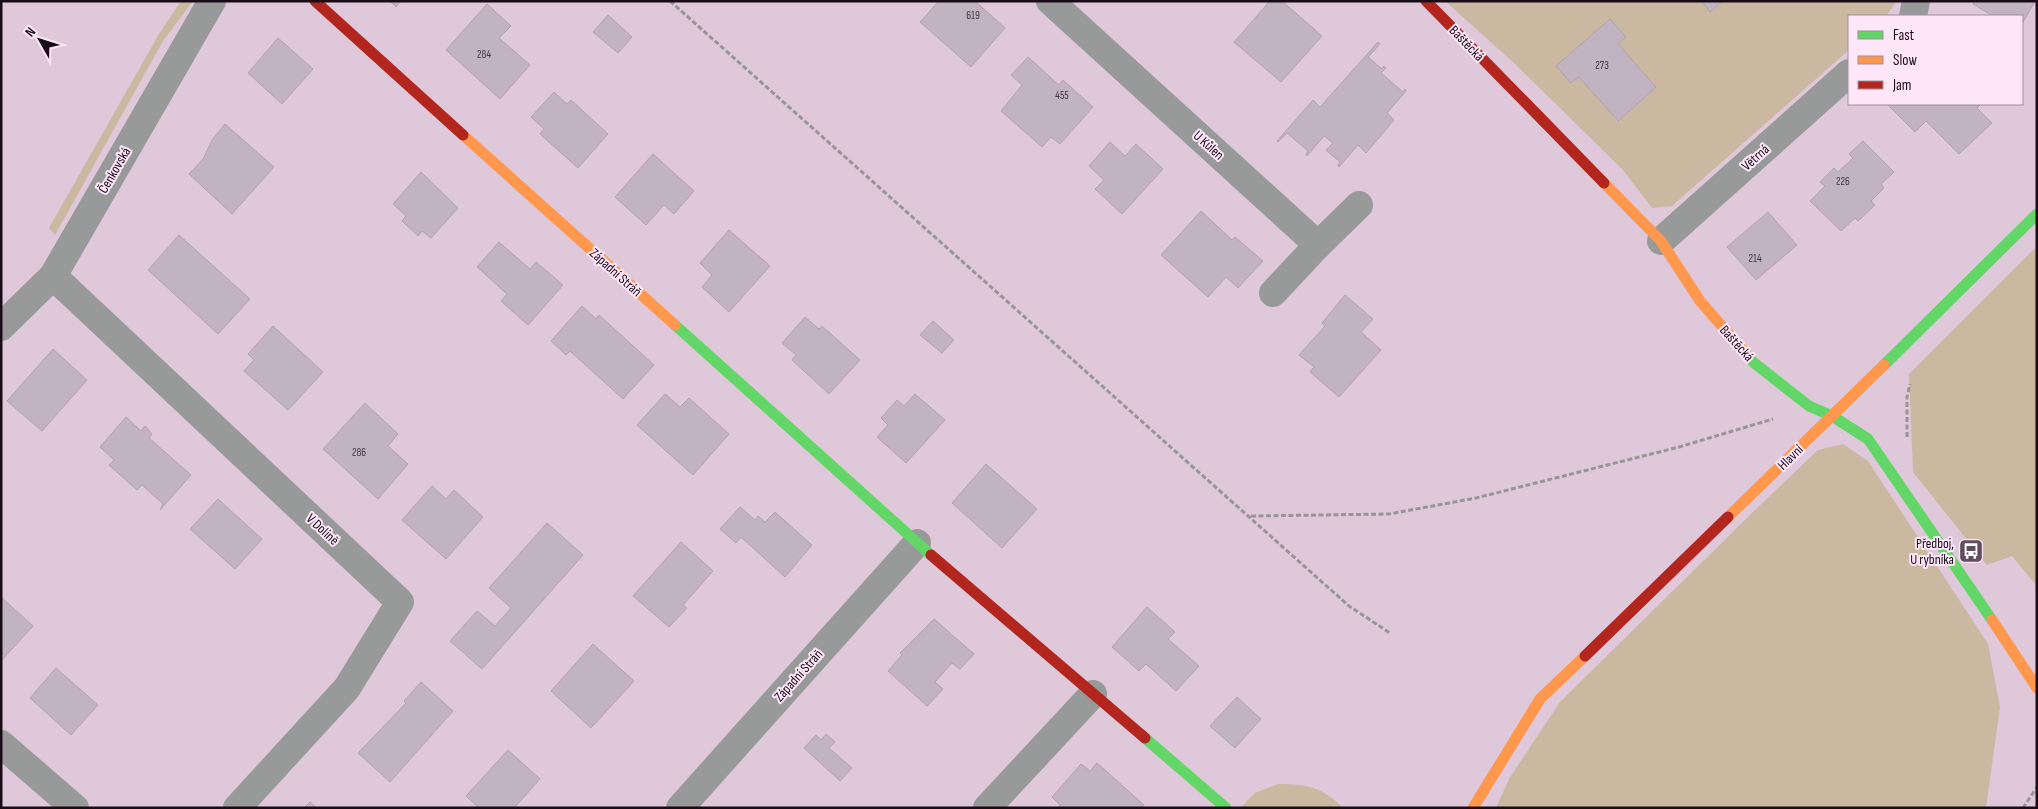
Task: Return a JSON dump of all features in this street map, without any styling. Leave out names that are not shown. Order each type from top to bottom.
[{"type":"street","name":"Čenkovská","points":[[1,327],[53,276],[212,1]]},
{"type":"street","name":"Západní Stráň","points":[[315,1],[917,543],[1226,808]]},
{"type":"street","name":"U Kůlen","points":[[1050,1],[1318,245]]},
{"type":"street","name":"Baštěcká","points":[[1426,1],[1661,241],[1700,301],[1753,362],[1809,406],[1832,416],[1868,439],[1964,576],[2037,688]]},
{"type":"street","points":[[1913,15],[1916,1]]},
{"type":"street","name":"Větrná","points":[[1661,241],[1848,74]]},
{"type":"street","points":[[1273,293],[1359,205]]},
{"type":"street","name":"Hlavní","points":[[1473,808],[1540,698],[1832,416],[2037,214]]},
{"type":"street","name":"V Dolině","points":[[53,276],[400,602],[347,688],[238,808]]},
{"type":"street","name":"Západní Stráň","points":[[680,808],[917,543]]},
{"type":"street","points":[[986,808],[1093,694]]},
{"type":"street","points":[[1,744],[75,808]]},
{"type":"path","points":[[670,1],[1349,606],[1390,633]]},
{"type":"path","points":[[1906,444],[1907,397],[1911,381]]},
{"type":"path","points":[[1250,516],[1389,514],[1476,498],[1679,447],[1809,406]]},
{"type":"path","points":[[2023,808],[2037,787]]},
{"type":"shaded area","points":[[181,1],[193,1],[163,41],[55,235],[49,228],[159,34]]},
{"type":"shaded area","points":[[1445,1],[1897,1],[1887,15],[1848,15],[1848,51],[1672,206],[1652,208],[1622,169],[1514,63]]},
{"type":"shaded area","points":[[2037,246],[2037,586],[2012,556],[1987,565],[1913,472],[1909,374]]},
{"type":"shaded area","points":[[1843,444],[1868,461],[1988,644],[2000,707],[1986,808],[1496,808],[1509,779],[1560,702],[1818,450]]},
{"type":"shaded area","points":[[1278,784],[1314,788],[1328,795],[1343,808],[1240,808],[1255,793]]},
{"type":"building","points":[[390,1],[401,1],[396,7]]},
{"type":"building","points":[[939,1],[975,1],[1005,28],[971,67],[920,22]]},
{"type":"building","points":[[1270,1],[1282,1],[1322,36],[1281,82],[1234,42]]},
{"type":"building","points":[[1702,1],[1723,1],[1710,12]]},
{"type":"building","points":[[1975,1],[2035,1],[2023,22],[2023,15],[1991,15],[1973,4]]},
{"type":"building","points":[[487,4],[511,26],[499,38],[530,65],[500,99],[446,50]]},
{"type":"building","points":[[608,15],[632,37],[618,53],[593,32]]},
{"type":"building","points":[[1610,19],[1626,37],[1618,44],[1656,87],[1618,121],[1579,77],[1571,83],[1556,66]]},
{"type":"building","points":[[278,38],[313,69],[282,104],[248,73]]},
{"type":"building","points":[[1378,42],[1380,44],[1368,57],[1382,69],[1384,66],[1386,68],[1381,73],[1403,92],[1405,89],[1406,91],[1387,113],[1394,120],[1366,153],[1358,145],[1339,167],[1340,162],[1326,150],[1333,143],[1324,136],[1307,156],[1308,151],[1287,133],[1277,141],[1313,100],[1320,107]]},
{"type":"building","points":[[1028,57],[1059,85],[1063,80],[1093,107],[1060,144],[1051,137],[1042,147],[1001,111],[1022,85],[1011,75]]},
{"type":"building","points":[[554,92],[567,104],[571,100],[608,134],[578,168],[540,134],[544,129],[531,117]]},
{"type":"building","points":[[1888,105],[1980,105],[1977,108],[1992,123],[1959,154],[1926,121],[1915,132]]},
{"type":"building","points":[[225,124],[274,167],[232,214],[189,174],[203,159],[212,140]]},
{"type":"building","points":[[1863,141],[1894,172],[1881,184],[1884,188],[1871,201],[1875,205],[1858,221],[1855,218],[1841,231],[1810,201],[1825,186],[1820,182],[1834,168],[1838,172],[1853,158],[1849,154]]},
{"type":"building","points":[[1110,142],[1125,156],[1136,144],[1163,169],[1122,214],[1095,189],[1104,180],[1089,166]]},
{"type":"building","points":[[653,154],[694,191],[674,214],[664,205],[646,225],[615,197]]},
{"type":"building","points":[[421,172],[458,208],[431,238],[422,231],[418,236],[402,221],[406,216],[393,204]]},
{"type":"building","points":[[1201,211],[1232,240],[1235,237],[1263,261],[1238,288],[1226,277],[1208,297],[1161,255]]},
{"type":"building","points":[[1768,212],[1797,245],[1756,280],[1727,247]]},
{"type":"building","points":[[729,230],[770,266],[729,312],[702,287],[712,275],[700,263]]},
{"type":"building","points":[[179,235],[250,299],[218,334],[148,270]]},
{"type":"building","points":[[499,242],[530,269],[536,262],[563,285],[528,325],[501,301],[507,294],[477,267]]},
{"type":"building","points":[[1345,295],[1373,319],[1361,332],[1381,350],[1339,397],[1310,372],[1314,367],[1299,355],[1325,326],[1322,323]]},
{"type":"building","points":[[582,306],[596,319],[599,315],[654,365],[623,399],[570,351],[566,355],[551,341]]},
{"type":"building","points":[[805,317],[819,329],[822,326],[860,360],[829,394],[792,360],[796,355],[782,343]]},
{"type":"building","points":[[933,321],[954,340],[942,353],[920,335]]},
{"type":"building","points":[[273,326],[323,372],[288,410],[244,371],[254,360],[248,354]]},
{"type":"building","points":[[53,349],[87,380],[42,431],[7,401]]},
{"type":"building","points":[[665,394],[680,407],[689,398],[729,434],[693,475],[637,425]]},
{"type":"building","points":[[915,394],[945,420],[906,463],[877,437],[888,425],[881,418],[897,400],[904,406]]},
{"type":"building","points":[[365,403],[398,434],[388,446],[408,464],[378,499],[323,449]]},
{"type":"building","points":[[126,417],[141,431],[145,426],[152,434],[149,438],[191,475],[160,510],[163,504],[142,485],[137,490],[109,465],[114,460],[100,447]]},
{"type":"building","points":[[986,464],[1037,509],[1002,548],[952,503]]},
{"type":"building","points":[[432,486],[446,499],[454,490],[483,517],[446,559],[402,520]]},
{"type":"building","points":[[218,499],[262,539],[235,569],[190,529]]},
{"type":"building","points":[[740,507],[755,520],[758,516],[765,522],[775,512],[812,545],[785,577],[741,537],[736,543],[720,529]]},
{"type":"building","points":[[547,523],[583,555],[482,669],[450,641],[477,611],[495,626],[511,608],[489,588]]},
{"type":"building","points":[[681,542],[713,571],[683,605],[687,608],[669,627],[633,596]]},
{"type":"building","points":[[1,597],[33,626],[1,661]]},
{"type":"building","points":[[1147,607],[1175,632],[1168,639],[1199,666],[1176,691],[1146,664],[1139,671],[1112,647]]},
{"type":"building","points":[[934,619],[974,654],[960,669],[952,663],[935,682],[943,689],[927,706],[888,671],[902,655],[900,653]]},
{"type":"building","points":[[593,644],[634,681],[591,728],[551,691]]},
{"type":"building","points":[[56,668],[98,705],[71,735],[30,698]]},
{"type":"building","points":[[421,682],[453,711],[390,782],[358,753],[406,703],[404,701]]},
{"type":"building","points":[[1237,697],[1261,719],[1235,748],[1210,726]]},
{"type":"building","points":[[826,734],[835,742],[829,748],[852,768],[840,781],[804,748],[816,735],[821,740]]},
{"type":"building","points":[[508,750],[540,779],[514,808],[479,808],[466,796]]},
{"type":"building","points":[[1097,763],[1144,805],[1141,808],[1057,808],[1060,805],[1052,797],[1081,764],[1090,771]]},
{"type":"building","points":[[310,802],[317,808],[304,808]]},
{"type":"traffic: fast","points":[[1884,365],[2037,214]]},
{"type":"traffic: fast","points":[[675,325],[931,555]]},
{"type":"traffic: fast","points":[[1746,354],[1753,362],[1809,406],[1832,416],[1868,439],[1992,620]]},
{"type":"traffic: fast","points":[[1145,738],[1226,808]]},
{"type":"traffic: slow","points":[[463,135],[675,325]]},
{"type":"traffic: slow","points":[[1604,183],[1661,241],[1700,301],[1746,354]]},
{"type":"traffic: slow","points":[[1728,517],[1884,365]]},
{"type":"traffic: slow","points":[[1992,620],[2037,688]]},
{"type":"traffic: slow","points":[[1473,808],[1540,699],[1585,656]]},
{"type":"traffic: jam","points":[[315,1],[463,135]]},
{"type":"traffic: jam","points":[[1426,1],[1604,183]]},
{"type":"traffic: jam","points":[[1585,656],[1728,517]]},
{"type":"traffic: jam","points":[[931,555],[1145,738]]},
{"type":"place","name":"Předboj, U rybníka","points":[[1971,551]]}]
